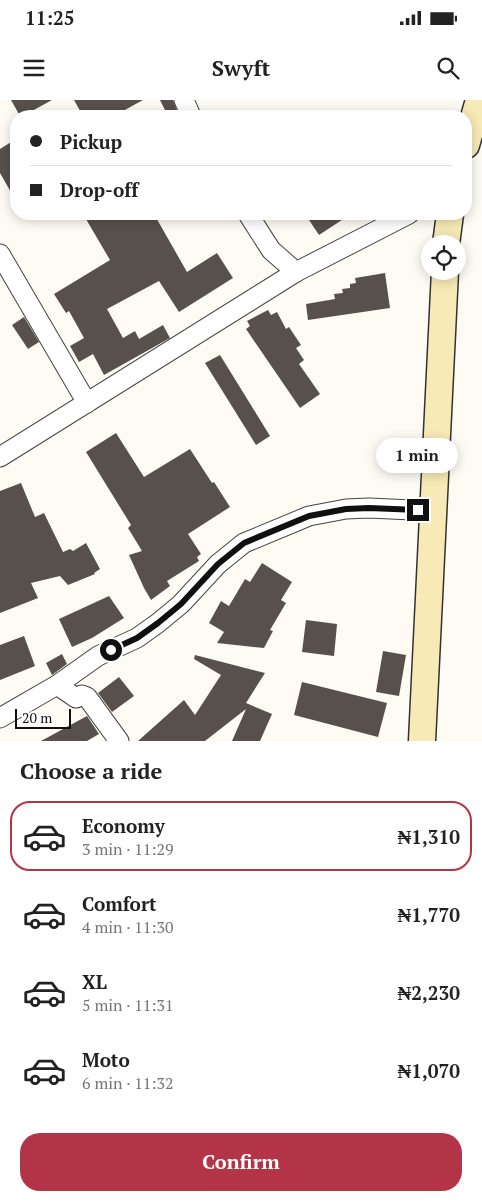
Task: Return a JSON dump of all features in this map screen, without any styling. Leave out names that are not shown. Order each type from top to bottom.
[{"type":"street","points":[[472,124],[479,100]]},
{"type":"street","points":[[252,220],[271,250],[296,272]]},
{"type":"street","points":[[0,457],[296,272],[397,220]]},
{"type":"street","points":[[447,235],[449,220]]},
{"type":"street","points":[[0,254],[87,403]]},
{"type":"street","points":[[422,741],[445,280]]},
{"type":"street","points":[[0,718],[57,685],[98,656],[137,638],[158,623],[181,604],[218,564],[244,543],[309,516],[346,509],[369,508],[434,511]]},
{"type":"street","points":[[57,685],[76,698],[82,695],[88,697],[119,741]]},
{"type":"building","points":[[11,100],[52,100],[34,110],[17,110]]},
{"type":"building","points":[[74,100],[143,100],[125,110],[80,110]]},
{"type":"building","points":[[160,100],[173,100],[177,110],[165,110]]},
{"type":"building","points":[[10,143],[10,190],[0,173],[0,149]]},
{"type":"building","points":[[87,220],[157,220],[187,272],[217,253],[233,278],[179,312],[159,281],[107,309],[123,338],[135,331],[139,339],[163,325],[170,338],[104,375],[93,354],[79,362],[70,346],[84,338],[69,311],[66,313],[54,294],[110,260]]},
{"type":"building","points":[[309,220],[342,220],[319,235]]},
{"type":"building","points":[[385,273],[390,308],[308,320],[306,304],[335,299],[334,294],[343,293],[342,289],[350,288],[350,284],[356,283],[355,278]]},
{"type":"building","points":[[268,310],[271,315],[277,312],[286,329],[289,327],[301,345],[296,348],[304,360],[299,364],[320,394],[300,408],[246,329],[250,326],[247,321]]},
{"type":"building","points":[[24,317],[39,342],[28,349],[12,325]]},
{"type":"building","points":[[220,355],[270,436],[256,445],[205,363]]},
{"type":"building","points":[[116,433],[144,477],[190,449],[230,507],[188,534],[201,554],[197,557],[199,561],[167,581],[170,586],[151,600],[129,555],[142,551],[128,528],[131,525],[86,452]]},
{"type":"building","points":[[21,483],[35,517],[44,513],[63,552],[70,549],[73,551],[86,543],[100,569],[95,574],[68,585],[60,576],[31,583],[38,598],[0,613],[0,491]]},
{"type":"building","points":[[262,563],[292,582],[281,600],[286,603],[270,630],[273,631],[264,648],[217,643],[224,632],[209,623],[221,601],[229,606],[245,579],[250,582]]},
{"type":"building","points":[[109,596],[124,618],[92,638],[72,647],[59,619]]},
{"type":"building","points":[[306,620],[337,624],[334,656],[302,652]]},
{"type":"building","points":[[24,636],[35,666],[0,680],[0,645]]},
{"type":"building","points":[[383,651],[406,655],[399,696],[376,692]]},
{"type":"building","points":[[62,654],[67,664],[52,675],[46,663]]},
{"type":"building","points":[[195,655],[265,673],[246,703],[272,714],[260,741],[232,741],[246,709],[205,741],[138,741],[184,700],[195,715],[221,675],[194,659]]},
{"type":"building","points":[[119,677],[134,696],[112,712],[98,693]]},
{"type":"building","points":[[302,682],[387,703],[378,737],[294,715]]},
{"type":"building","points":[[87,716],[99,734],[87,741],[41,741]]},
{"type":"route","points":[[111,650],[137,638],[158,623],[181,604],[218,564],[244,543],[309,516],[346,509],[418,510]]}]
